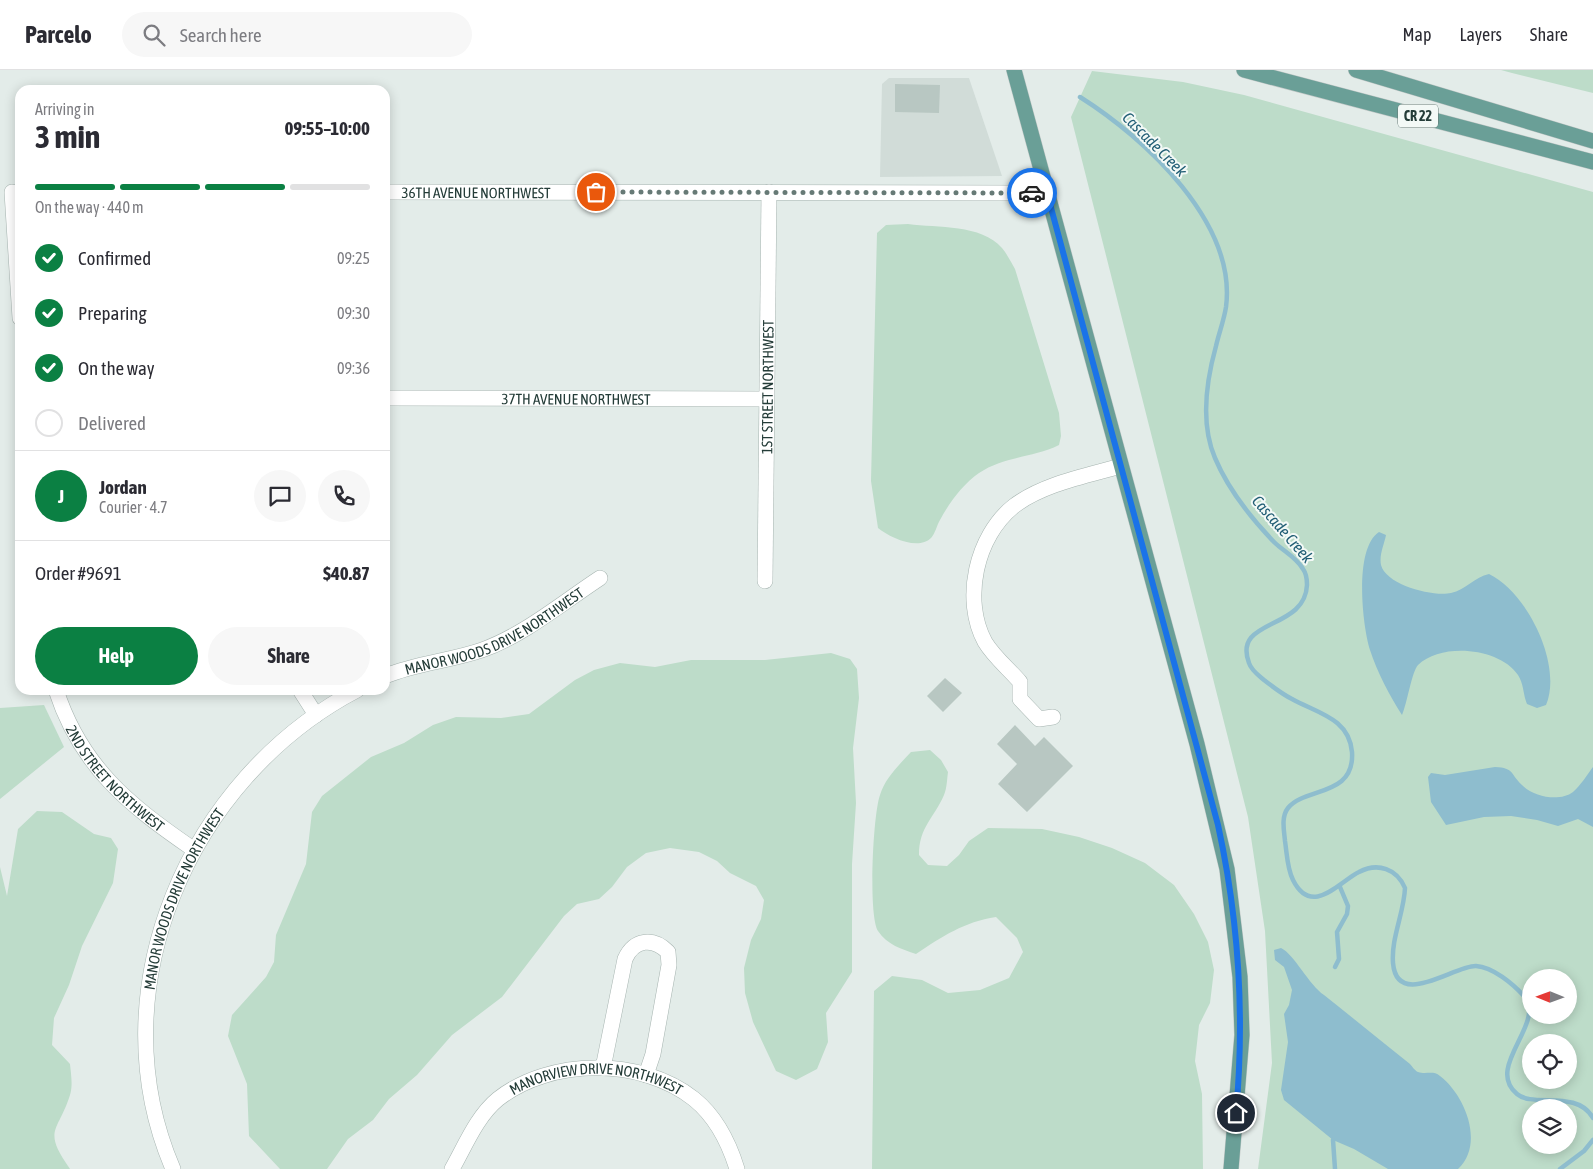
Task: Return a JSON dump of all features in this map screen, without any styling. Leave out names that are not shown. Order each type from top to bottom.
[{"type":"main road","points":[[1014,70],[1197,744],[1227,869],[1240,977],[1242,1026],[1231,1169]]},
{"type":"main road","name":"CR 22","points":[[1244,70],[1593,162]]},
{"type":"main road","name":"CR 22","points":[[1356,70],[1593,141]]},
{"type":"street","points":[[11,192],[15,248]]},
{"type":"street","name":"36TH AVENUE NORTHWEST","points":[[390,192],[1047,193]]},
{"type":"street","name":"1ST STREET NORTHWEST","points":[[765,581],[769,192]]},
{"type":"street","name":"37TH AVENUE NORTHWEST","points":[[390,398],[766,399]]},
{"type":"street","points":[[1052,717],[1039,719],[1020,699],[1020,682],[989,647],[977,618],[975,582],[981,554],[1004,516],[1026,499],[1057,486],[1121,466]]},
{"type":"street","name":"MANOR WOODS DRIVE NORTHWEST","points":[[390,674],[409,666],[468,654],[491,646],[524,629],[600,578]]},
{"type":"street","name":"2ND STREET NORTHWEST","points":[[58,695],[63,712],[76,736],[111,786],[151,820],[193,849]]},
{"type":"street","points":[[303,695],[316,715]]},
{"type":"street","name":"MANOR WOODS DRIVE NORTHWEST","points":[[173,1169],[153,1102],[148,1070],[146,1028],[155,949],[174,891],[193,849],[234,790],[282,741],[316,715],[349,695]]},
{"type":"street","points":[[603,1068],[625,959],[630,948],[639,943],[652,942],[662,946],[668,952],[669,965],[653,1054],[646,1075]]},
{"type":"street","name":"MANORVIEW DRIVE NORTHWEST","points":[[452,1169],[479,1122],[497,1100],[520,1085],[547,1076],[570,1070],[603,1068],[624,1069],[646,1075],[674,1086],[694,1099],[721,1132],[737,1169]]},
{"type":"shaded area","points":[[889,78],[969,78],[1002,176],[880,177],[882,84]]},
{"type":"green space","points":[[1501,70],[1593,70],[1593,93],[1512,73]]},
{"type":"green space","points":[[1092,71],[1183,82],[1244,95],[1593,192],[1593,1169],[1258,1169],[1272,1063],[1265,931],[1248,817],[1071,117]]},
{"type":"green space","points":[[908,224],[958,228],[971,231],[993,240],[1004,250],[1015,269],[1059,413],[1061,436],[1059,445],[998,463],[979,473],[962,488],[952,501],[931,538],[919,543],[896,539],[878,528],[871,481],[877,233],[886,225]]},
{"type":"green space","points":[[831,653],[850,659],[857,669],[859,698],[853,748],[856,803],[852,864],[852,972],[826,1013],[828,1042],[817,1069],[796,1080],[776,1071],[753,1022],[745,993],[744,968],[751,940],[761,919],[764,900],[756,886],[730,873],[717,861],[699,852],[670,848],[646,853],[627,867],[612,887],[599,899],[577,904],[564,916],[502,997],[452,1035],[417,1075],[389,1099],[373,1120],[348,1139],[327,1169],[280,1169],[249,1136],[247,1084],[228,1036],[232,1015],[266,977],[274,962],[276,935],[306,864],[312,812],[322,796],[371,757],[404,743],[433,725],[456,717],[501,718],[529,714],[575,680],[594,670],[620,663],[655,667],[691,660],[765,660]]},
{"type":"green space","points":[[44,705],[64,747],[0,799],[0,708]]},
{"type":"green space","points":[[930,750],[941,760],[948,772],[944,795],[924,830],[920,845],[919,855],[928,865],[947,866],[959,855],[969,841],[988,828],[1042,829],[1079,837],[1112,848],[1145,863],[1174,885],[1194,914],[1208,942],[1214,970],[1210,1003],[1199,1025],[1195,1061],[1202,1094],[1203,1169],[872,1169],[874,991],[892,976],[922,980],[948,993],[980,990],[1009,978],[1023,952],[1017,938],[996,917],[964,926],[916,954],[890,943],[878,931],[873,906],[872,886],[875,822],[880,795],[889,777],[911,752]]},
{"type":"green space","points":[[37,811],[62,812],[94,834],[111,838],[118,849],[113,883],[82,946],[69,985],[54,1018],[52,1045],[70,1064],[72,1084],[70,1095],[55,1131],[55,1138],[56,1146],[70,1169],[0,1169],[0,867],[7,896],[18,829]]},
{"type":"water","points":[[1379,532],[1386,535],[1381,554],[1381,565],[1385,572],[1401,584],[1422,591],[1443,594],[1461,589],[1489,574],[1503,583],[1516,596],[1538,631],[1545,651],[1550,670],[1550,689],[1546,705],[1537,708],[1527,704],[1518,675],[1510,666],[1485,654],[1455,651],[1441,653],[1428,658],[1418,665],[1402,715],[1376,667],[1367,638],[1365,623],[1362,587],[1363,570],[1371,541]]},
{"type":"water","points":[[1495,767],[1512,772],[1522,785],[1533,793],[1547,797],[1561,797],[1573,792],[1593,767],[1593,827],[1578,819],[1558,826],[1511,816],[1484,817],[1446,825],[1431,802],[1428,777],[1431,773],[1445,775]]},
{"type":"water","points":[[1281,948],[1291,956],[1318,990],[1410,1064],[1416,1071],[1437,1074],[1449,1084],[1464,1107],[1471,1134],[1470,1147],[1466,1159],[1458,1169],[1388,1169],[1354,1149],[1333,1140],[1284,1100],[1281,1090],[1288,1042],[1284,1014],[1289,1005],[1292,990],[1284,967],[1275,960],[1274,950]]},
{"type":"building","points":[[895,84],[940,85],[939,113],[895,112]]},
{"type":"building","points":[[945,678],[962,693],[943,712],[927,696]]},
{"type":"building","points":[[1015,725],[1035,746],[1044,737],[1073,766],[1027,812],[998,784],[1017,764],[997,744]]},
{"type":"waterway","name":"Cascade Creek","points":[[1080,97],[1132,135],[1158,159],[1182,186],[1202,214],[1217,245],[1226,276],[1226,307],[1212,360],[1207,388],[1206,417],[1210,445],[1220,470],[1241,503],[1274,542],[1300,565],[1305,572],[1307,583],[1303,600],[1295,610],[1259,631],[1251,638],[1247,649],[1249,663],[1257,674],[1281,693],[1321,713],[1338,724],[1345,731],[1350,741],[1352,752],[1351,766],[1346,777],[1328,789],[1296,801],[1286,812],[1284,832],[1288,866],[1293,880],[1301,891],[1309,896],[1317,897],[1335,889],[1351,876],[1366,869],[1380,868],[1392,872],[1402,881],[1405,888],[1393,954],[1393,963],[1397,977],[1405,983],[1415,984],[1428,982],[1476,966],[1489,969],[1502,977],[1524,996],[1529,1007],[1528,1019],[1507,1071],[1509,1083],[1517,1094],[1524,1098],[1566,1101],[1577,1104],[1586,1109],[1593,1118]]},
{"type":"waterway","points":[[1335,967],[1339,959],[1337,932],[1347,914],[1348,906],[1340,887]]},
{"type":"waterway","points":[[1333,1140],[1335,1169]]},
{"type":"waterway","name":"Cascade Creek","points":[[1560,1169],[1584,1151],[1593,1140]]},
{"type":"way so far","points":[[596,192],[1032,193]]},
{"type":"route","points":[[1032,193],[1047,193],[1218,825],[1235,922],[1240,977],[1242,1035],[1236,1113]]}]
